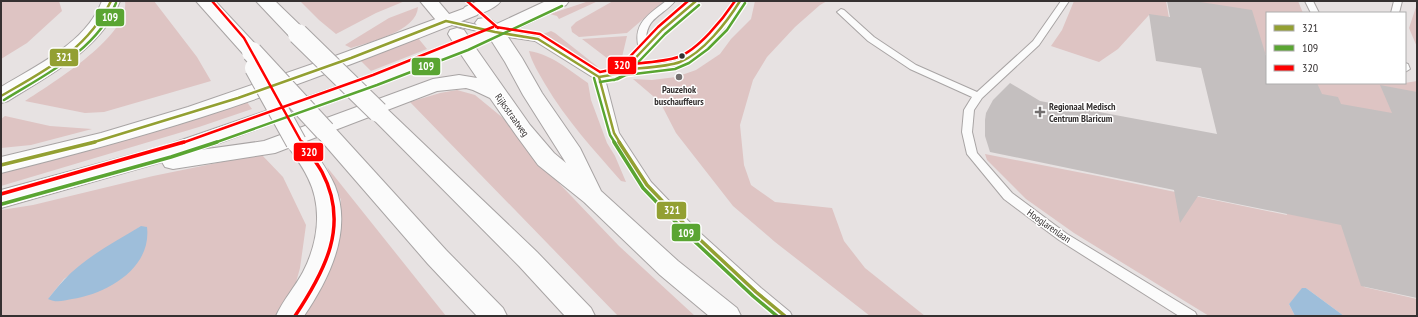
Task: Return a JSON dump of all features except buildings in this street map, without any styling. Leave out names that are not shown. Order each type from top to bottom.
[{"type":"main road","points":[[1,96],[46,68],[86,38],[104,18],[110,8],[111,1]]},
{"type":"main road","points":[[205,1],[437,257],[494,316]]},
{"type":"main road","points":[[265,1],[528,259],[582,316]]},
{"type":"main road","name":"Rijksstraatweg","points":[[429,1],[466,45],[497,93],[546,159],[592,196],[669,268],[728,316]]},
{"type":"main road","points":[[1,165],[101,140],[238,98],[446,21],[465,6],[492,1]]},
{"type":"main road","points":[[1,199],[170,152],[249,125],[375,80],[466,45],[560,1]]},
{"type":"main road","name":"Rijksstraatweg","points":[[465,6],[495,32],[515,62],[533,95],[572,153],[592,196]]},
{"type":"main road","points":[[247,49],[296,142],[318,174],[326,194],[330,217],[327,243],[321,262],[305,292],[289,316]]},
{"type":"main road","points":[[108,169],[267,148],[433,85],[454,81],[472,82],[485,86],[497,93]]},
{"type":"lane","points":[[644,50],[640,39],[642,28],[650,18],[672,1]]},
{"type":"lane","points":[[598,77],[617,74],[624,70],[662,30],[696,1]]},
{"type":"lane","points":[[624,70],[678,63],[693,56],[729,18],[740,1]]},
{"type":"lane","name":"Hooglarenlaan","points":[[1065,1],[1036,43],[978,96],[969,110],[967,132],[972,154],[1008,196],[1064,237],[1190,316]]},
{"type":"lane","points":[[1309,1],[1315,12]]},
{"type":"lane","points":[[1395,12],[1398,1]]},
{"type":"lane","points":[[841,12],[871,39],[913,68],[978,96]]},
{"type":"lane","points":[[446,21],[495,32],[538,39],[582,65],[598,77],[614,133],[647,185],[694,234],[756,292],[785,316]]},
{"type":"shaded area","points":[[1,1],[59,1],[62,11],[27,43],[1,59]]},
{"type":"shaded area","points":[[125,1],[154,1],[197,57],[211,81],[104,112],[85,113],[25,101],[87,58],[102,44],[115,29],[123,15]]},
{"type":"shaded area","points":[[300,1],[405,1],[376,13],[336,34]]},
{"type":"shaded area","points":[[589,1],[598,1],[559,19],[557,16],[550,14]]},
{"type":"shaded area","points":[[613,1],[664,1],[627,33],[579,37],[572,32],[571,27],[576,22]]},
{"type":"shaded area","points":[[755,1],[827,1],[820,5],[795,27],[767,57],[753,80],[740,125],[744,165],[751,185],[775,202],[832,208],[844,241],[865,268],[925,316],[870,316],[775,242],[733,206],[676,133],[660,102],[633,79],[652,80],[676,77],[696,70],[720,54],[731,39],[751,19]]},
{"type":"shaded area","points":[[1074,1],[1166,1],[1169,18],[1149,15],[1118,49],[1099,62],[1051,46],[1062,30]]},
{"type":"shaded area","points":[[1187,1],[1298,1],[1303,12],[1266,12],[1266,54]]},
{"type":"shaded area","points":[[1417,4],[1417,47],[1409,28]]},
{"type":"shaded area","points":[[418,7],[416,15],[410,23],[401,29],[380,39],[351,48],[345,45],[389,18]]},
{"type":"shaded area","points":[[551,31],[598,67],[591,66],[568,48],[543,34]]},
{"type":"shaded area","points":[[627,36],[622,57],[616,65],[582,39]]},
{"type":"shaded area","points":[[418,38],[427,49],[371,71],[359,59]]},
{"type":"shaded area","points":[[529,51],[545,55],[588,83],[591,100],[607,143],[615,156],[626,182],[621,181],[562,110],[538,72]]},
{"type":"shaded area","points":[[1417,81],[1417,95],[1394,115],[1361,135],[1297,84],[1406,84]]},
{"type":"shaded area","points":[[457,90],[475,95],[503,118],[553,177],[619,246],[695,316],[618,316],[410,102],[440,93]]},
{"type":"shaded area","points":[[244,98],[252,109],[199,127],[1,186],[1,168]]},
{"type":"shaded area","points":[[5,116],[50,126],[92,129],[31,145],[1,148],[1,119]]},
{"type":"shaded area","points":[[261,154],[283,177],[306,225],[300,268],[292,297],[276,316],[1,316],[1,210],[33,205],[153,176]],"holes":[[[141,226],[48,299],[64,279]]]},
{"type":"shaded area","points":[[985,154],[1287,215],[1282,196],[1336,207],[1364,287],[1417,299],[1417,316],[1344,316],[1306,288],[1303,288],[1289,304],[1295,316],[1209,316],[1074,233],[1026,199],[987,160]]},
{"type":"shaded area","points":[[327,167],[446,316],[302,316],[323,284],[341,231],[341,200]]},
{"type":"water","points":[[141,226],[147,227],[147,242],[142,255],[135,266],[124,276],[112,285],[85,296],[60,301],[48,299],[62,282],[81,264]]},
{"type":"water","points":[[1302,288],[1306,288],[1344,316],[1295,316],[1289,304]]},
{"type":"transit line","name":"321","points":[[1,96],[49,68],[79,45],[92,32],[103,17],[111,1]]},
{"type":"transit line","name":"320","points":[[212,1],[244,38],[300,139],[322,172],[331,194],[335,217],[332,244],[328,258],[314,288],[295,316]]},
{"type":"transit line","name":"320","points":[[467,1],[498,28]]},
{"type":"transit line","name":"320","points":[[609,70],[621,66],[658,27],[688,1]]},
{"type":"transit line","name":"321","points":[[624,70],[662,30],[696,1]]},
{"type":"transit line","name":"320","points":[[496,27],[540,34],[600,72],[615,69],[623,65],[677,58],[690,52],[725,16],[735,1]]},
{"type":"transit line","name":"321","points":[[1,165],[101,140],[238,98],[351,58],[446,21],[495,32],[538,39],[599,77],[617,74],[624,70],[678,63],[693,56],[729,19],[740,1]]},
{"type":"transit line","name":"109","points":[[4,100],[62,64],[90,42],[102,30],[112,14],[116,3]]},
{"type":"transit line","name":"109","points":[[600,82],[618,79],[626,75],[675,69],[689,63],[718,40],[741,11],[745,3]]},
{"type":"transit line","name":"109","points":[[614,80],[627,74],[665,34],[699,5]]},
{"type":"transit line","name":"109","points":[[2,204],[171,157],[251,130],[377,85],[468,50],[562,6]]},
{"type":"transit line","name":"320","points":[[1,194],[169,147],[373,75],[493,27]]},
{"type":"transit line","name":"321","points":[[599,77],[614,133],[647,185],[694,234],[756,292],[785,316]]},
{"type":"transit line","name":"109","points":[[594,78],[610,135],[643,188],[691,238],[753,296],[777,316]]},
{"type":"place","name":"Pauzehok buschauffeurs","points":[[679,77]]},
{"type":"place","name":"Regionaal Medisch Centrum Blaricum","points":[[1040,112]]}]
